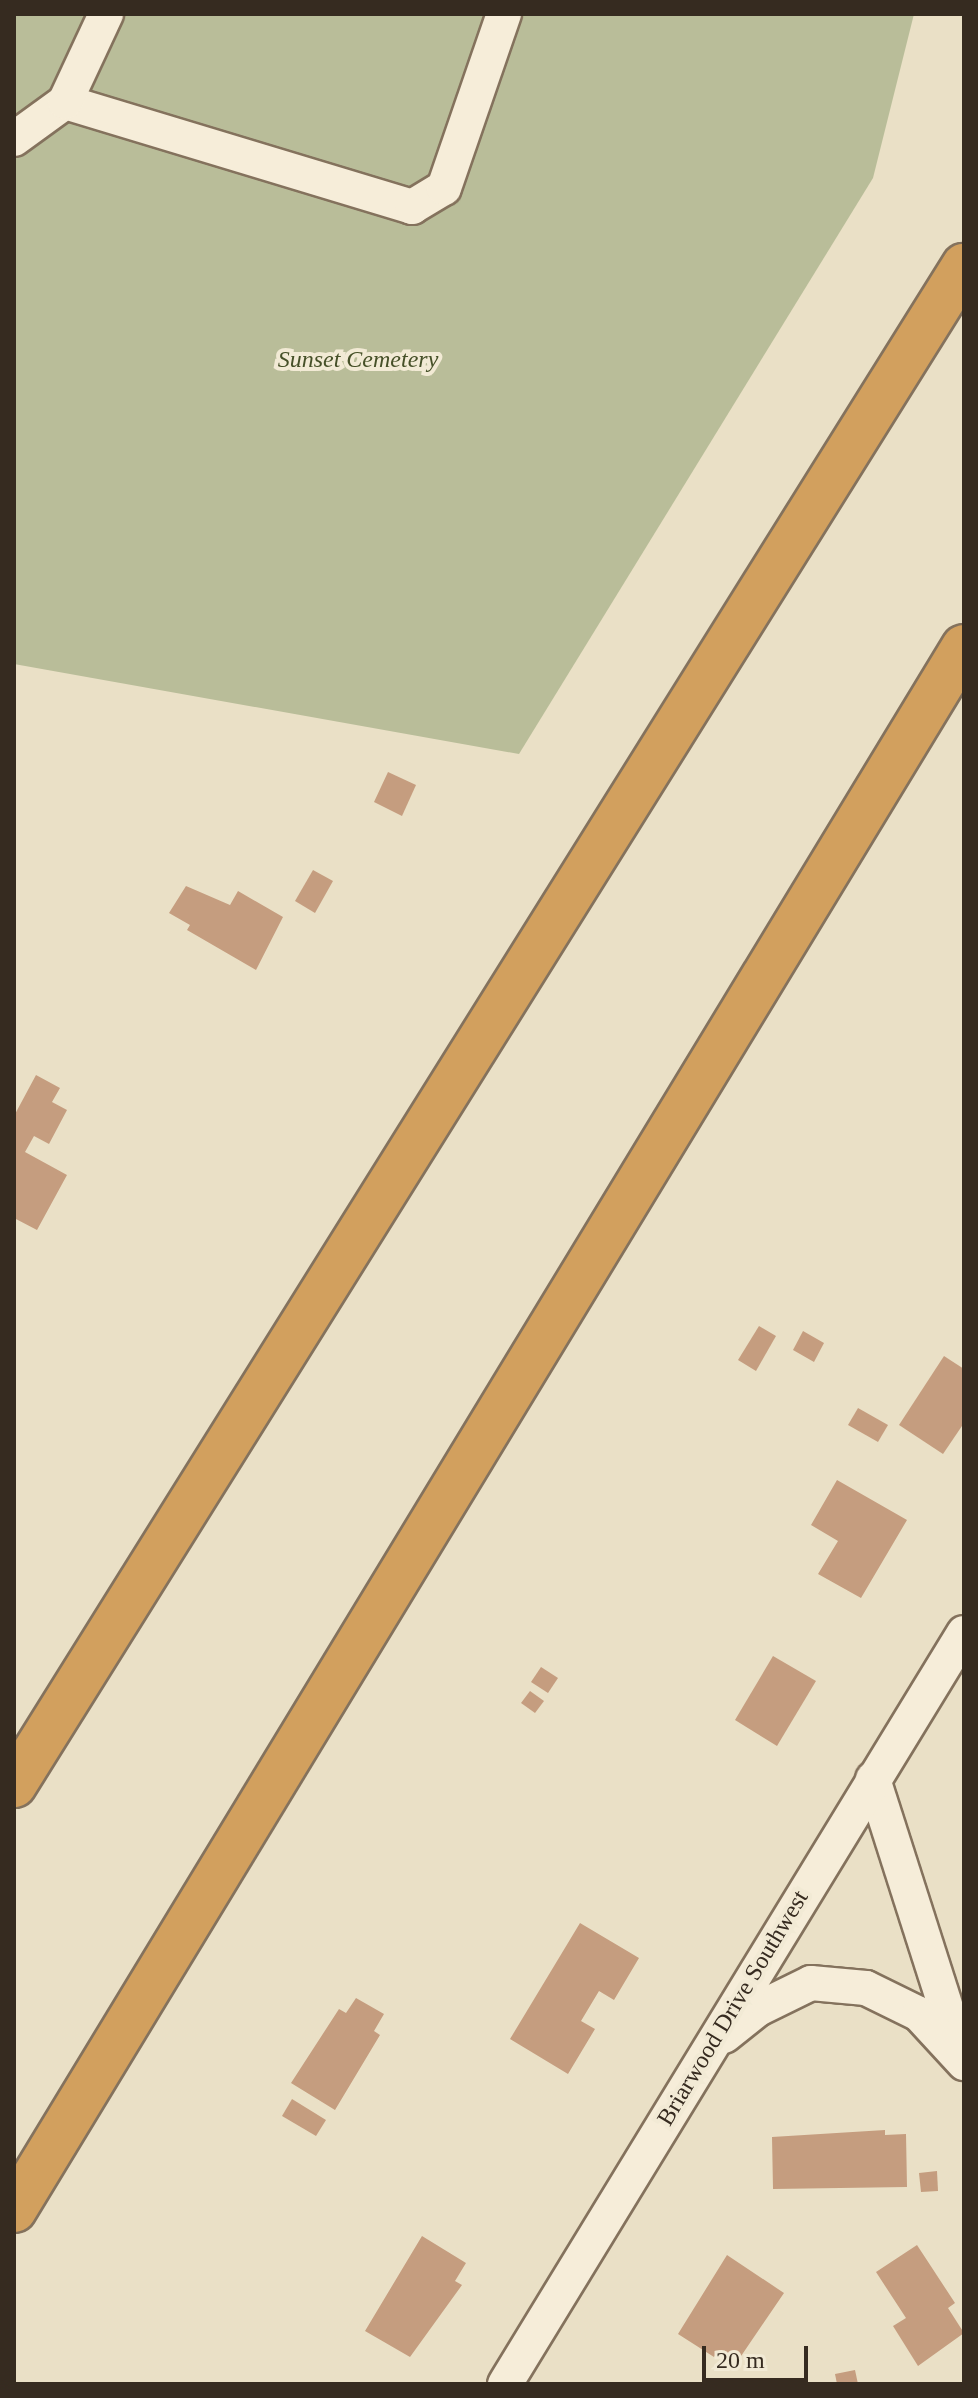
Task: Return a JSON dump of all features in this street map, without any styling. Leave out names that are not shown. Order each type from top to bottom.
[{"type":"highway","points":[[14,1785],[964,266]]},
{"type":"highway","points":[[14,2210],[964,647]]},
{"type":"street","points":[[14,139],[65,102],[106,14]]},
{"type":"street","points":[[65,102],[412,207],[444,188],[504,14]]},
{"type":"street","name":"Briarwood Drive Southwest","points":[[505,2384],[964,1633]]},
{"type":"street","points":[[873,1779],[964,2062]]},
{"type":"street","points":[[706,2052],[758,2009],[811,1983],[866,1988],[919,2014],[964,2062]]},
{"type":"green space","name":"Sunset Cemetery","points":[[14,14],[914,14],[873,178],[519,754],[14,664]]},
{"type":"building","points":[[388,772],[416,785],[402,816],[374,802]]},
{"type":"building","points":[[313,870],[333,881],[315,913],[295,901]]},
{"type":"building","points":[[186,886],[230,905],[238,891],[283,917],[256,970],[187,930],[190,925],[169,913]]},
{"type":"building","points":[[36,1075],[60,1088],[52,1102],[67,1110],[49,1144],[34,1136],[25,1152],[67,1175],[37,1230],[14,1218],[14,1116]]},
{"type":"building","points":[[759,1326],[776,1336],[756,1371],[738,1360]]},
{"type":"building","points":[[803,1331],[824,1343],[814,1362],[793,1350]]},
{"type":"building","points":[[944,1356],[964,1369],[964,1423],[943,1454],[899,1425]]},
{"type":"building","points":[[858,1408],[888,1425],[878,1442],[848,1425]]},
{"type":"building","points":[[837,1480],[907,1520],[861,1598],[818,1574],[838,1541],[811,1525]]},
{"type":"building","points":[[773,1656],[816,1681],[777,1746],[735,1720]]},
{"type":"building","points":[[541,1667],[558,1678],[548,1693],[531,1682]]},
{"type":"building","points":[[530,1691],[544,1701],[535,1713],[521,1703]]},
{"type":"building","points":[[580,1923],[639,1958],[614,2000],[599,1991],[581,2021],[595,2029],[568,2074],[510,2039]]},
{"type":"building","points":[[356,1998],[384,2014],[374,2031],[380,2035],[335,2110],[291,2083],[339,2009],[346,2013]]},
{"type":"building","points":[[292,2099],[326,2120],[316,2136],[282,2116]]},
{"type":"building","points":[[885,2130],[885,2135],[906,2134],[907,2187],[773,2189],[772,2137]]},
{"type":"building","points":[[937,2171],[938,2191],[921,2192],[919,2173]]},
{"type":"building","points":[[422,2236],[466,2263],[455,2281],[462,2285],[410,2357],[365,2331]]},
{"type":"building","points":[[917,2245],[955,2303],[948,2308],[964,2333],[918,2366],[893,2326],[906,2318],[876,2272]]},
{"type":"building","points":[[727,2255],[784,2293],[737,2362],[719,2350],[714,2357],[678,2334]]},
{"type":"building","points":[[855,2370],[858,2384],[837,2384],[835,2374]]}]
